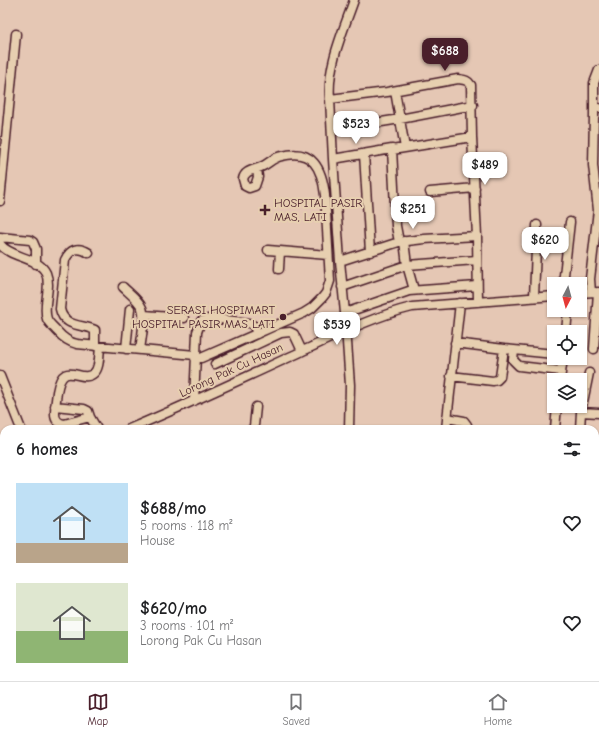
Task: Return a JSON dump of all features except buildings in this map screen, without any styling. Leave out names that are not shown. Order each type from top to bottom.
[{"type":"street","points":[[349,425],[350,385],[347,331],[340,261],[329,85],[331,70],[354,0]]},
{"type":"street","points":[[0,201],[1,171],[16,34]]},
{"type":"street","points":[[594,349],[596,292],[590,279],[598,210],[593,165],[597,108],[593,91],[595,78],[599,70]]},
{"type":"street","points":[[330,99],[395,91],[458,79],[465,80],[470,83],[477,236],[478,302]]},
{"type":"street","points":[[395,91],[404,148]]},
{"type":"street","points":[[332,130],[472,105]]},
{"type":"street","points":[[333,159],[472,137]]},
{"type":"street","points":[[392,150],[396,226],[414,290]]},
{"type":"street","points":[[364,154],[370,252]]},
{"type":"street","points":[[0,251],[9,252],[36,264],[45,271],[47,279],[47,319],[64,339],[77,344],[201,358],[304,313],[312,308],[322,298],[326,293],[330,281],[324,183],[316,164],[306,156],[290,155],[273,159],[257,169]]},
{"type":"street","points":[[430,192],[475,188]]},
{"type":"street","points":[[564,277],[570,222]]},
{"type":"street","points":[[534,297],[537,225]]},
{"type":"street","points":[[340,261],[401,242],[477,236]]},
{"type":"street","points":[[0,237],[30,240],[34,244],[36,264]]},
{"type":"street","points":[[9,252],[17,242],[22,239]]},
{"type":"street","points":[[0,244],[9,252]]},
{"type":"street","points":[[89,253],[79,248],[67,255],[65,260],[60,310],[62,316],[72,323],[81,327],[95,330],[97,369],[92,375],[69,374],[61,378],[55,406],[55,416],[56,420],[61,424],[90,417]]},
{"type":"street","points":[[268,250],[328,255]]},
{"type":"street","points":[[279,269],[280,251]]},
{"type":"street","points":[[342,287],[407,265],[477,260]]},
{"type":"street","points":[[345,313],[401,292],[477,286]]},
{"type":"street","points":[[123,287],[142,307],[144,315],[140,350]]},
{"type":"street","name":"Lorong Pak Cu Hasan","points":[[138,425],[347,331],[396,311],[412,307],[547,296]]},
{"type":"street","points":[[446,425],[460,303]]},
{"type":"street","points":[[126,349],[130,309]]},
{"type":"street","points":[[144,315],[184,318]]},
{"type":"street","points":[[194,401],[197,327],[201,322],[212,318],[249,323],[254,326],[257,334]]},
{"type":"street","points":[[215,364],[287,332],[294,334],[302,351]]},
{"type":"street","points":[[455,344],[547,353]]},
{"type":"street","points":[[451,376],[493,381],[498,380],[500,377],[504,349]]},
{"type":"street","points":[[514,350],[513,358],[517,365],[549,373]]},
{"type":"street","points":[[587,383],[589,373]]},
{"type":"street","points":[[0,376],[19,425]]},
{"type":"street","points":[[55,406],[84,409],[88,411],[95,425]]},
{"type":"street","points":[[254,425],[256,406]]},
{"type":"street","points":[[587,412],[599,413]]},
{"type":"street","points":[[556,425],[557,413]]},
{"type":"street","points":[[580,425],[581,413]]},
{"type":"street","points":[[447,418],[464,421],[467,425]]},
{"type":"place","name":"HOSPITAL PASIR MAS, LATI","points":[[265,210]]},
{"type":"place","name":"SERASI HOSPIMART HOSPITAL PASIR MAS LATI","points":[[283,317]]}]
